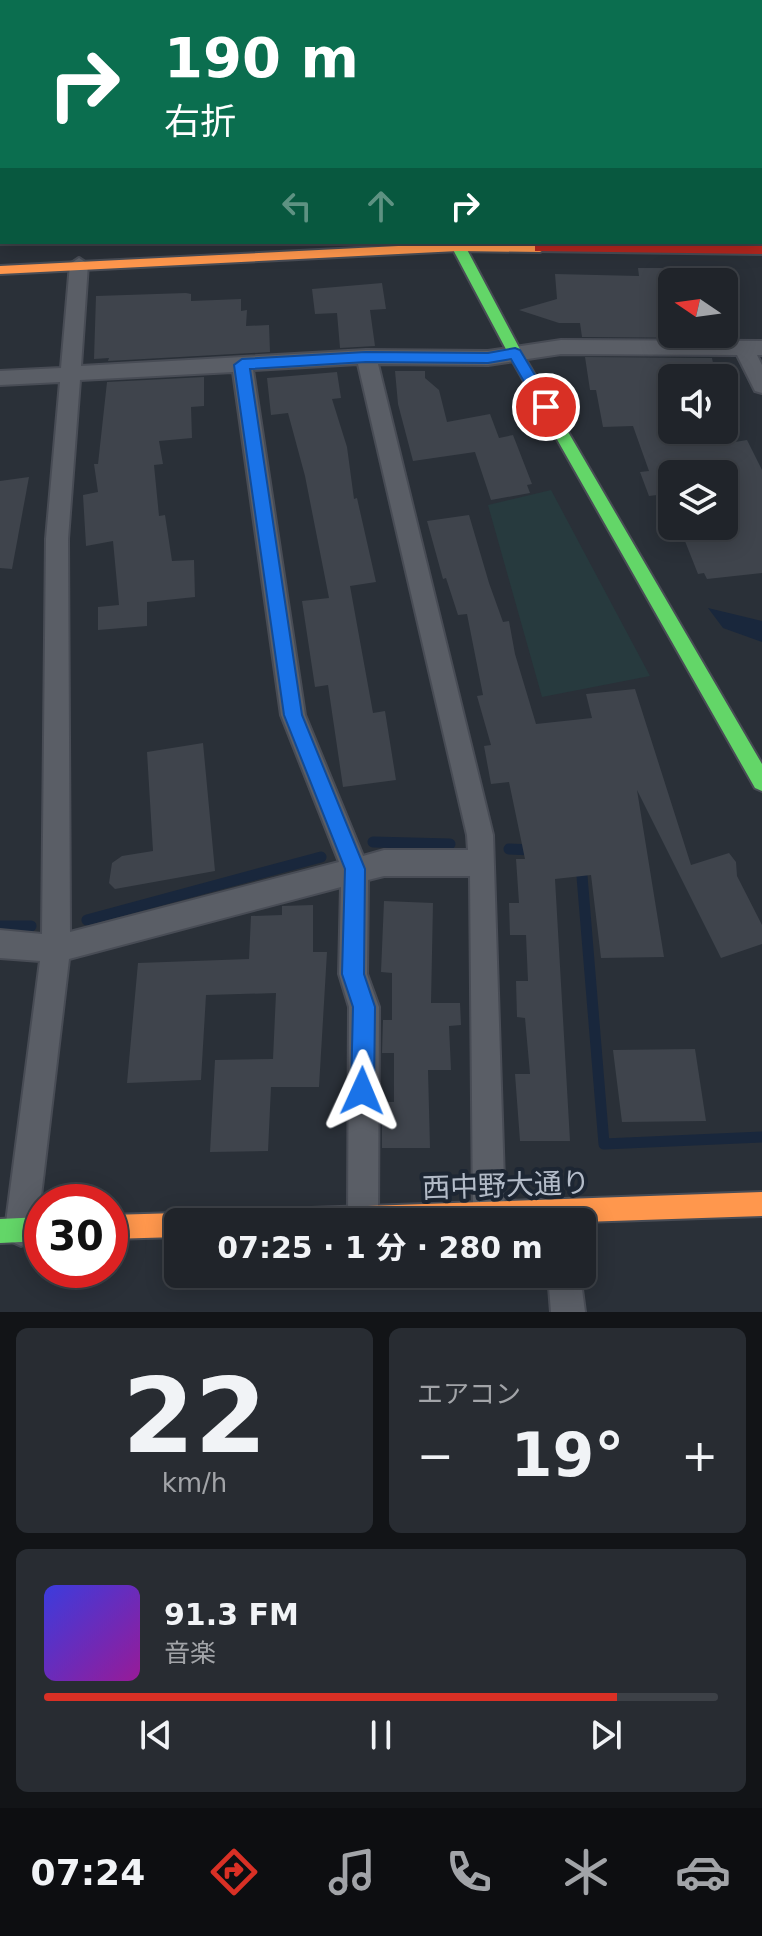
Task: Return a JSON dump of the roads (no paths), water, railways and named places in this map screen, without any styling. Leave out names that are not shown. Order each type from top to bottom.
[{"type":"street","points":[[0,270],[457,245],[762,250]]},
{"type":"street","points":[[457,245],[515,353],[762,782]]},
{"type":"street","points":[[21,1230],[56,949],[57,539],[79,264]]},
{"type":"street","points":[[0,378],[366,357],[488,358],[561,347],[753,348],[762,386]]},
{"type":"street","points":[[366,357],[480,835],[489,1208]]},
{"type":"street","points":[[242,365],[293,715],[355,869],[353,974],[364,1007],[364,1208]]},
{"type":"street","points":[[0,944],[56,949],[384,863],[483,863]]},
{"type":"street","name":"西中野大通り","points":[[596,1215],[762,1204]]},
{"type":"street","points":[[128,1226],[164,1225]]},
{"type":"street","points":[[565,1288],[568,1312]]},
{"type":"water","points":[[708,608],[762,621],[762,642],[723,628]]},
{"type":"waterway","points":[[373,842],[450,844]]},
{"type":"waterway","points":[[509,849],[533,850]]},
{"type":"waterway","points":[[87,920],[321,857]]},
{"type":"waterway","points":[[581,864],[604,1144],[762,1137]]},
{"type":"waterway","points":[[0,926],[31,926]]}]
